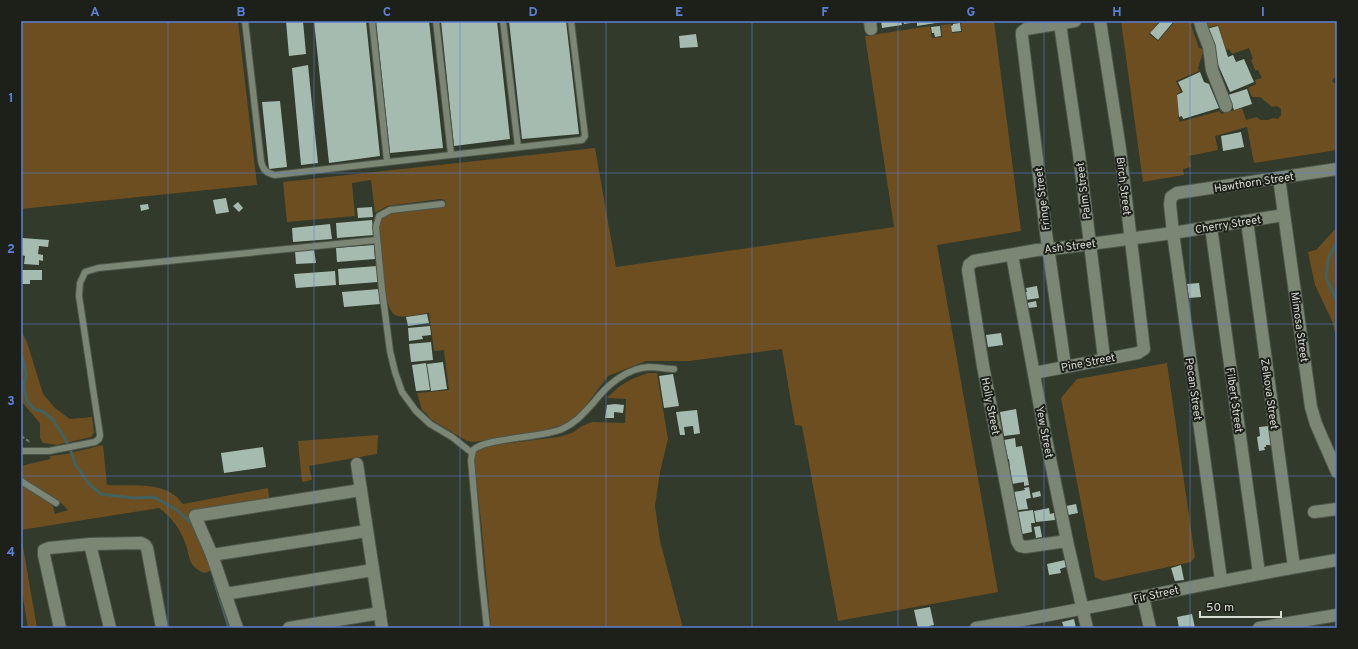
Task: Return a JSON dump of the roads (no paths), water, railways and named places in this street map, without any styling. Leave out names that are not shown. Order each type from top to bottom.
[{"type":"street","points":[[1060,24],[1075,21]]},
{"type":"street","name":"Birch Street","points":[[1100,21],[1120,149],[1144,346],[1142,351]]},
{"type":"street","points":[[1200,21],[1209,47],[1212,70],[1226,106]]},
{"type":"street","name":"Fringe Street","points":[[1060,24],[1026,29],[1022,32],[1022,36],[1065,366]]},
{"type":"street","name":"Palm Street","points":[[1060,24],[1079,154],[1104,358]]},
{"type":"street","name":"Hawthorn Street","points":[[1171,197],[1176,193],[1337,168]]},
{"type":"street","name":"Mimosa Street","points":[[1279,178],[1311,407],[1316,424],[1337,472]]},
{"type":"street","name":"Pecan Street","points":[[1171,197],[1170,204],[1173,233],[1221,580]]},
{"type":"street","name":"Cherry Street","points":[[1173,233],[1284,215]]},
{"type":"street","name":"Zelkova Street","points":[[1247,220],[1294,567]]},
{"type":"street","name":"Filbert Street","points":[[1211,227],[1259,573]]},
{"type":"street","name":"Ash Street","points":[[969,265],[974,262],[1037,250],[1173,233]]},
{"type":"street","name":"Yew Street","points":[[1012,255],[1045,434],[1087,628]]},
{"type":"street","name":"Holly Street","points":[[969,265],[969,277],[984,366],[1017,541],[1020,546],[1025,547],[1067,541]]},
{"type":"street","name":"Pine Street","points":[[1034,373],[1142,351]]},
{"type":"street","points":[[357,464],[382,628]]},
{"type":"street","points":[[237,628],[212,555],[196,516],[361,490]]},
{"type":"street","points":[[1314,512],[1337,509]]},
{"type":"street","points":[[212,555],[367,531]]},
{"type":"street","points":[[60,628],[44,550],[49,548],[90,544],[145,545],[147,548],[162,628]]},
{"type":"street","points":[[90,544],[110,628]]},
{"type":"street","name":"Fir Street","points":[[976,628],[1018,625],[1082,608],[1143,597],[1221,580],[1337,560]]},
{"type":"street","points":[[225,594],[373,570]]},
{"type":"street","points":[[1143,597],[1150,628]]},
{"type":"street","points":[[289,628],[380,613]]},
{"type":"street","points":[[1259,628],[1337,615]]},
{"type":"lane","points":[[245,21],[263,168],[268,173],[275,175],[584,139],[571,21]]},
{"type":"lane","points":[[372,21],[387,161]]},
{"type":"lane","points":[[436,21],[451,154]]},
{"type":"lane","points":[[503,21],[518,147]]},
{"type":"lane","points":[[442,204],[390,210],[379,216],[376,227],[382,290],[390,351],[402,392],[416,411],[430,424],[452,436],[472,453]]},
{"type":"lane","points":[[21,451],[44,452],[76,446],[98,440],[100,435],[79,296],[80,282],[85,272],[98,268],[377,240]]},
{"type":"lane","points":[[487,628],[471,460],[472,453],[480,445],[548,434],[570,426],[584,414],[609,386],[628,372],[648,367],[674,368]]},
{"type":"lane","points":[[21,481],[56,503]]},
{"type":"waterway","points":[[1337,242],[1328,259],[1326,278],[1337,301]]},
{"type":"waterway","points":[[21,355],[26,374],[24,386],[27,401],[34,409],[42,411],[53,420],[69,445],[75,464],[89,484],[101,494],[133,498],[154,497],[177,510],[194,526]]},
{"type":"waterway","points":[[214,580],[229,628]]}]
